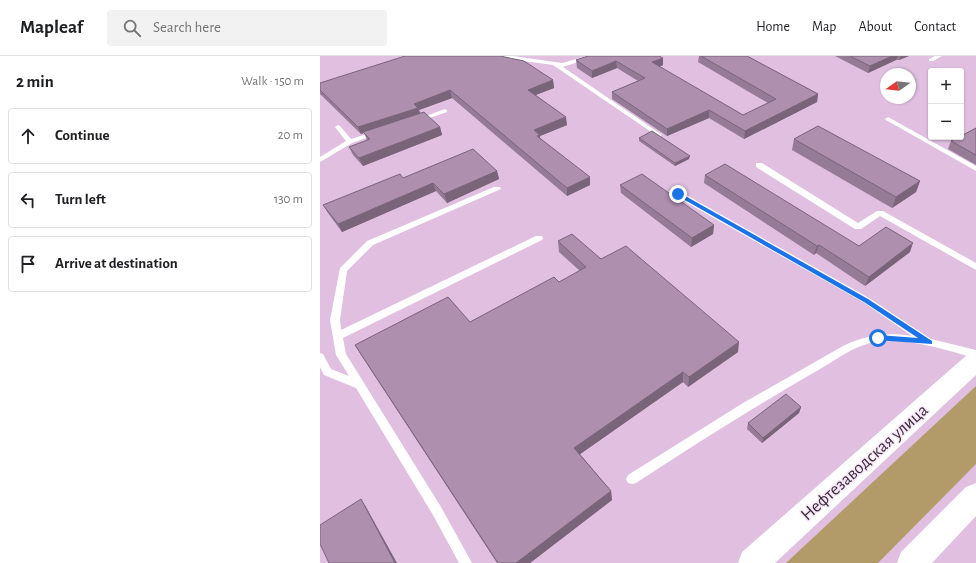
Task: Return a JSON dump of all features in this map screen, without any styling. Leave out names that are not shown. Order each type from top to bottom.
[{"type":"main road","name":"Нефтезаводская улица","points":[[753,563],[976,361]]},
{"type":"main road","points":[[912,563],[976,496]]},
{"type":"lane","points":[[502,56],[555,64],[573,63],[593,56]]},
{"type":"lane","points":[[931,60],[939,56]]},
{"type":"lane","points":[[555,64],[659,135]]},
{"type":"lane","points":[[408,123],[445,111]]},
{"type":"lane","points":[[888,119],[976,169]]},
{"type":"lane","points":[[338,127],[350,142]]},
{"type":"lane","points":[[320,160],[350,142],[386,130]]},
{"type":"lane","points":[[759,165],[858,227],[880,214],[976,267]]},
{"type":"lane","points":[[466,563],[437,510],[341,355],[335,320],[343,270],[370,243],[497,189]]},
{"type":"lane","points":[[678,194],[866,300],[930,342]]},
{"type":"lane","points":[[338,336],[539,238]]},
{"type":"lane","points":[[632,479],[778,386],[858,343],[878,338],[901,338],[930,342],[976,354]]},
{"type":"lane","points":[[320,357],[328,372],[360,384]]},
{"type":"shaded area","points":[[976,386],[976,464],[878,563],[786,563]]},
{"type":"building","points":[[405,56],[500,56],[524,61],[553,80],[528,90],[566,117],[534,130],[540,135],[537,136],[590,177],[567,188],[450,90],[414,104],[418,108],[358,127],[320,90],[320,83]]},
{"type":"building","points":[[588,56],[659,56],[663,58],[652,62],[743,115],[776,99],[701,56],[747,56],[818,94],[745,131],[709,110],[667,129],[612,92],[645,78],[616,61],[592,71],[576,60]]},
{"type":"building","points":[[850,56],[892,56],[870,66]]},
{"type":"building","points":[[424,112],[440,127],[359,158],[349,147],[370,139],[363,132]]},
{"type":"building","points":[[818,126],[920,181],[896,197],[794,139]]},
{"type":"building","points":[[976,128],[976,155],[951,141],[964,140],[964,134]]},
{"type":"building","points":[[652,131],[690,156],[675,163],[639,138]]},
{"type":"building","points":[[473,149],[497,171],[444,194],[433,183],[338,224],[323,205],[400,174],[403,178]]},
{"type":"building","points":[[725,164],[859,246],[886,227],[913,243],[869,277],[705,175]]},
{"type":"building","points":[[642,174],[714,225],[692,238],[620,185]]},
{"type":"building","points":[[572,234],[601,259],[626,246],[739,342],[689,377],[683,372],[574,448],[611,491],[516,563],[498,563],[355,345],[448,297],[470,322],[554,277],[559,282],[586,267],[558,241]]},
{"type":"building","points":[[786,394],[801,407],[763,438],[748,423]]},
{"type":"building","points":[[361,499],[395,563],[329,563],[320,544],[320,525]]},
{"type":"route","points":[[678,194],[866,300],[930,342],[901,338],[878,338]]}]
